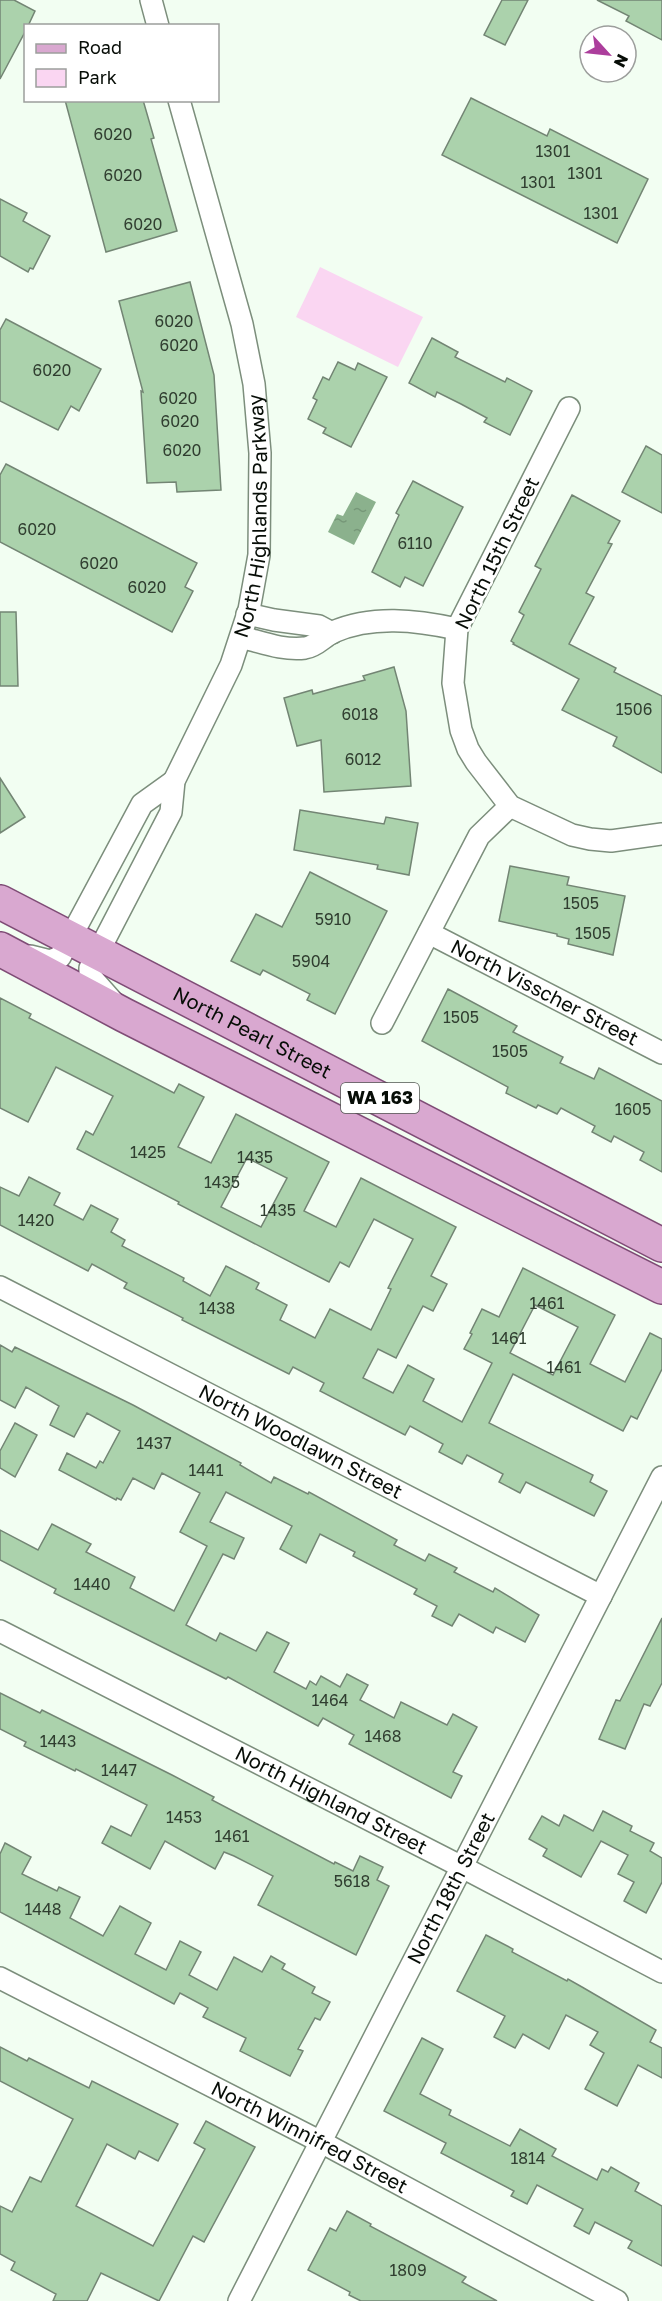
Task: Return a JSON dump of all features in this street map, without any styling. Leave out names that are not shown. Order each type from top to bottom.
[{"type":"main road","name":"North Pearl Street","points":[[0,902],[662,1245]]},
{"type":"main road","name":"WA 163","points":[[0,948],[124,1015],[662,1287]]},
{"type":"street","points":[[151,0],[157,24]]},
{"type":"street","name":"North Highlands Parkway","points":[[84,945],[171,812],[174,781],[219,693],[241,637],[259,555],[260,453],[254,384],[242,324],[180,102]]},
{"type":"street","name":"North 15th Street","points":[[510,806],[487,779],[468,749],[456,706],[453,663],[456,629],[569,408]]},
{"type":"street","points":[[247,614],[274,621],[319,626],[332,633]]},
{"type":"street","points":[[241,637],[291,648],[306,648],[332,633],[358,626],[393,621],[428,623],[456,629]]},
{"type":"street","name":"North Highlands Parkway","points":[[124,1015],[90,976],[84,945],[142,804],[174,781]]},
{"type":"street","points":[[382,1023],[480,836],[510,806],[572,835],[590,839],[611,841],[658,834]]},
{"type":"street","name":"North Visscher Street","points":[[429,933],[662,1053]]},
{"type":"street","points":[[0,948],[50,961],[84,945]]},
{"type":"street","name":"North Woodlawn Street","points":[[0,1287],[601,1596]]},
{"type":"street","name":"North 18th Street","points":[[239,2301],[662,1477]]},
{"type":"street","name":"North Highland Street","points":[[0,1631],[662,1972]]},
{"type":"street","name":"North Winnifred Street","points":[[0,1978],[321,2142],[617,2301]]},
{"type":"green space","points":[[320,267],[423,317],[398,367],[296,317]]},
{"type":"water","points":[[356,492],[376,502],[354,545],[328,532],[337,514],[343,516]]},
{"type":"building","points":[[0,0],[14,0],[35,11],[29,24],[24,24],[24,34],[0,79]]},
{"type":"building","points":[[502,0],[528,0],[505,45],[484,35]]},
{"type":"building","points":[[597,0],[662,0],[662,40],[638,27],[638,24],[626,21],[629,16]]},
{"type":"building","points":[[471,98],[547,136],[550,129],[648,179],[617,243],[442,155]]},
{"type":"building","points":[[66,102],[144,102],[154,138],[151,139],[177,231],[106,252]]},
{"type":"building","points":[[0,199],[27,213],[23,221],[50,236],[33,269],[30,268],[28,272],[0,256]]},
{"type":"building","points":[[190,282],[214,375],[221,490],[177,492],[176,482],[147,483],[141,391],[143,392],[119,301]]},
{"type":"building","points":[[6,319],[101,369],[79,411],[71,406],[58,430],[0,401],[0,330]]},
{"type":"building","points":[[432,338],[458,352],[455,357],[505,382],[507,378],[532,391],[510,435],[484,422],[487,418],[461,404],[437,392],[435,397],[409,383]]},
{"type":"building","points":[[338,362],[355,370],[358,363],[387,377],[351,447],[323,433],[326,428],[308,419],[317,400],[313,398],[323,377],[329,380]]},
{"type":"building","points":[[646,446],[662,455],[662,513],[622,492]]},
{"type":"building","points":[[6,464],[197,563],[185,587],[193,591],[172,632],[0,542],[0,475]]},
{"type":"building","points":[[413,481],[463,507],[423,586],[405,577],[400,587],[372,572],[399,515],[396,513]]},
{"type":"building","points":[[572,495],[620,521],[608,543],[612,544],[586,593],[594,597],[569,644],[616,668],[614,672],[662,696],[662,773],[613,746],[617,737],[562,710],[579,679],[511,641],[524,615],[519,612],[541,569],[535,566]]},
{"type":"building","points":[[0,612],[16,612],[18,686],[0,686]]},
{"type":"building","points":[[394,667],[406,711],[411,786],[324,792],[321,740],[297,746],[284,698],[312,690],[313,694],[365,680],[363,676]]},
{"type":"building","points":[[0,778],[25,817],[0,833]]},
{"type":"building","points":[[300,810],[384,824],[386,817],[418,823],[409,875],[377,869],[378,865],[294,850]]},
{"type":"building","points":[[510,866],[569,877],[567,885],[625,896],[613,955],[568,944],[569,939],[557,936],[557,934],[499,921]]},
{"type":"building","points":[[310,872],[387,911],[335,1014],[307,1000],[310,994],[263,970],[260,975],[231,961],[256,914],[282,927]]},
{"type":"building","points":[[448,989],[517,1026],[513,1032],[563,1057],[560,1063],[594,1079],[599,1068],[662,1101],[662,1172],[640,1160],[644,1152],[614,1136],[611,1142],[592,1132],[595,1126],[561,1108],[557,1114],[538,1105],[536,1108],[506,1093],[508,1087],[422,1041]]},
{"type":"building","points":[[0,998],[31,1014],[29,1018],[174,1093],[179,1084],[204,1097],[178,1147],[211,1163],[236,1114],[329,1162],[304,1211],[336,1227],[361,1178],[456,1227],[431,1276],[447,1284],[433,1311],[423,1306],[396,1358],[378,1349],[363,1378],[393,1393],[408,1365],[434,1379],[423,1401],[462,1422],[492,1363],[464,1349],[472,1334],[470,1333],[482,1309],[499,1317],[523,1268],[615,1315],[590,1364],[625,1382],[650,1333],[662,1339],[662,1369],[637,1419],[631,1416],[623,1431],[513,1374],[489,1423],[593,1475],[590,1482],[607,1491],[594,1516],[526,1482],[520,1493],[499,1482],[503,1474],[467,1455],[462,1464],[439,1452],[443,1444],[410,1426],[405,1435],[320,1391],[324,1383],[293,1367],[289,1374],[124,1288],[127,1283],[92,1264],[88,1271],[0,1225],[0,1187],[19,1196],[29,1177],[60,1193],[54,1205],[83,1220],[91,1205],[118,1219],[111,1232],[125,1240],[122,1246],[184,1278],[183,1281],[210,1296],[226,1266],[259,1283],[256,1289],[287,1305],[280,1320],[315,1338],[330,1309],[371,1330],[391,1289],[388,1288],[413,1239],[374,1219],[349,1267],[340,1262],[329,1282],[77,1149],[86,1131],[93,1135],[113,1096],[56,1067],[28,1122],[0,1108]],"holes":[[[247,1158],[287,1178],[261,1227],[221,1207]],[[535,1305],[578,1327],[553,1375],[510,1353]]]},
{"type":"building","points":[[0,1345],[12,1352],[15,1347],[133,1405],[241,1463],[240,1465],[271,1483],[274,1477],[308,1494],[309,1492],[397,1540],[394,1545],[425,1561],[429,1554],[457,1568],[454,1572],[493,1592],[495,1588],[539,1615],[525,1642],[496,1627],[493,1633],[459,1614],[452,1626],[432,1616],[437,1606],[414,1594],[417,1589],[353,1556],[355,1552],[320,1534],[306,1563],[280,1549],[292,1526],[226,1492],[210,1522],[244,1538],[234,1559],[223,1554],[186,1625],[216,1641],[220,1633],[256,1651],[267,1632],[289,1643],[274,1672],[306,1689],[310,1681],[316,1685],[321,1676],[340,1687],[347,1674],[368,1685],[360,1700],[394,1718],[401,1702],[447,1725],[453,1714],[477,1727],[453,1772],[462,1776],[451,1798],[349,1744],[354,1735],[323,1718],[318,1726],[228,1677],[226,1679],[54,1593],[56,1589],[0,1560],[0,1530],[38,1550],[52,1524],[91,1544],[86,1552],[135,1577],[130,1588],[174,1611],[207,1546],[180,1532],[200,1493],[162,1473],[154,1489],[133,1478],[121,1500],[117,1498],[116,1500],[59,1470],[67,1453],[96,1468],[100,1461],[103,1463],[120,1431],[87,1413],[74,1437],[50,1425],[59,1406],[26,1387],[15,1408],[0,1400]]},
{"type":"building","points":[[15,1423],[37,1435],[15,1477],[0,1468],[0,1451]]},
{"type":"building","points":[[662,1618],[662,1683],[650,1706],[644,1704],[625,1749],[599,1739],[616,1700],[620,1701]]},
{"type":"building","points":[[0,1693],[40,1713],[42,1710],[172,1775],[214,1797],[212,1800],[334,1864],[335,1862],[353,1871],[360,1856],[383,1867],[377,1880],[389,1886],[356,1955],[258,1905],[273,1876],[234,1856],[224,1852],[215,1869],[165,1841],[150,1869],[102,1843],[111,1826],[131,1836],[147,1805],[24,1746],[26,1742],[0,1729]]},
{"type":"building","points":[[603,1811],[632,1826],[630,1831],[654,1843],[650,1851],[662,1858],[662,1882],[646,1913],[624,1901],[634,1882],[618,1874],[628,1855],[601,1841],[581,1877],[543,1856],[547,1849],[529,1839],[542,1816],[559,1826],[564,1815],[593,1831]]},
{"type":"building","points":[[5,1843],[31,1857],[22,1874],[57,1891],[59,1887],[80,1897],[70,1918],[103,1936],[120,1906],[151,1923],[135,1954],[166,1970],[180,1941],[201,1952],[189,1975],[217,1990],[234,1957],[262,1972],[271,1956],[285,1964],[282,1969],[315,1987],[312,1993],[330,2002],[320,2020],[315,2018],[298,2049],[303,2051],[290,2076],[240,2051],[246,2038],[203,2017],[208,2008],[180,1993],[174,2004],[0,1912],[0,1854]]},
{"type":"building","points":[[486,1935],[513,1949],[512,1952],[567,1981],[568,1979],[656,2030],[650,2042],[662,2048],[662,2078],[638,2065],[617,2106],[585,2089],[604,2053],[590,2045],[598,2032],[566,2015],[549,2049],[523,2034],[515,2048],[494,2037],[505,2016],[457,1991]]},
{"type":"building","points":[[422,2038],[443,2049],[420,2094],[451,2110],[449,2115],[510,2146],[520,2129],[556,2149],[552,2156],[597,2180],[602,2169],[608,2172],[611,2167],[639,2183],[635,2191],[662,2206],[662,2266],[628,2248],[632,2241],[595,2222],[589,2234],[574,2226],[583,2209],[537,2185],[527,2204],[511,2196],[514,2191],[441,2153],[446,2143],[384,2111]]},
{"type":"building","points":[[0,2047],[27,2061],[29,2058],[89,2088],[92,2081],[178,2124],[158,2161],[139,2151],[135,2159],[107,2144],[76,2206],[153,2246],[205,2149],[194,2143],[206,2121],[255,2147],[204,2242],[193,2236],[159,2301],[101,2273],[87,2301],[53,2301],[56,2294],[11,2270],[15,2262],[0,2254],[0,2206],[12,2212],[30,2177],[41,2182],[73,2119],[0,2081]]},
{"type":"building","points":[[347,2211],[371,2224],[370,2226],[466,2277],[462,2282],[497,2301],[361,2301],[349,2295],[350,2292],[308,2270],[330,2228],[336,2231]]}]
